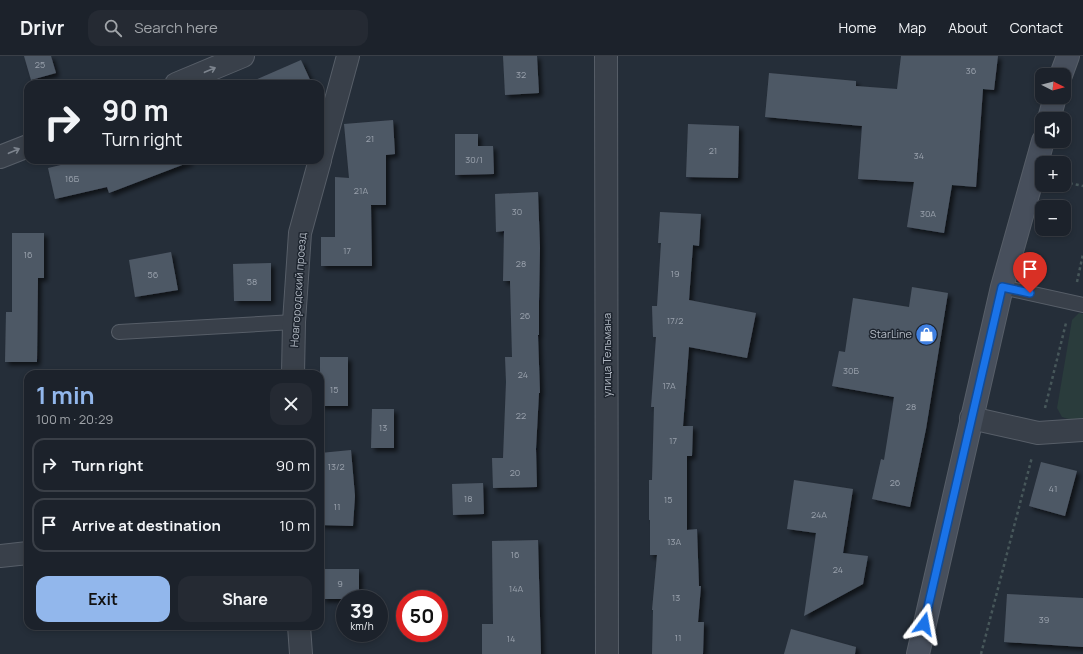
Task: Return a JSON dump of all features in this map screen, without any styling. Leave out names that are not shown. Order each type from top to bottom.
[{"type":"main road","points":[[1064,68],[1068,56]]},
{"type":"main road","points":[[918,654],[1002,287],[1041,148]]},
{"type":"street","points":[[186,80],[243,56]]},
{"type":"street","name":"Новгородский проезд","points":[[324,144],[348,56]]},
{"type":"street","name":"улица Тельмана","points":[[606,56],[607,654]]},
{"type":"street","points":[[0,157],[24,148]]},
{"type":"street","name":"Новгородский проезд","points":[[294,370],[294,322],[300,233],[319,164]]},
{"type":"street","points":[[971,418],[1038,433],[1083,430]]},
{"type":"street","points":[[0,556],[24,553]]},
{"type":"street","points":[[299,630],[301,654]]},
{"type":"lane","points":[[1002,287],[1083,305]]},
{"type":"lane","points":[[119,332],[294,322]]},
{"type":"path","points":[[1071,183],[1083,186]]},
{"type":"shaded area","points":[[1079,313],[1083,314],[1083,418],[1081,423],[1062,417],[1057,408],[1072,320]]},
{"type":"building","points":[[24,56],[51,56],[56,73],[31,80]]},
{"type":"building","points":[[503,56],[537,56],[539,93],[505,95]]},
{"type":"building","points":[[901,56],[998,56],[994,90],[983,89],[976,187],[952,185],[944,233],[907,227],[914,182],[858,179],[862,126],[765,117],[769,73],[856,81],[856,86],[897,89]]},
{"type":"building","points":[[301,60],[310,80],[255,80]]},
{"type":"building","points":[[393,120],[395,154],[386,155],[386,205],[371,205],[372,266],[321,266],[321,237],[335,237],[335,177],[349,178],[344,124]]},
{"type":"building","points":[[688,124],[739,126],[738,178],[686,177]]},
{"type":"building","points":[[455,134],[478,134],[478,146],[493,146],[494,174],[455,175]]},
{"type":"building","points":[[65,164],[185,164],[109,193],[107,187],[55,199],[48,168]]},
{"type":"building","points":[[538,192],[540,248],[538,335],[540,393],[536,449],[537,487],[493,488],[492,458],[503,458],[506,382],[505,357],[512,357],[510,281],[503,281],[504,231],[496,232],[495,194]]},
{"type":"building","points":[[660,212],[701,214],[699,246],[693,245],[689,300],[756,313],[747,358],[689,347],[683,426],[693,426],[692,456],[687,456],[687,530],[697,529],[699,586],[701,586],[698,622],[704,622],[703,654],[652,654],[652,610],[657,555],[650,555],[649,520],[649,480],[652,480],[654,407],[651,407],[656,337],[653,337],[652,306],[657,306],[661,243],[658,243]]},
{"type":"building","points":[[12,233],[44,233],[44,278],[38,278],[37,362],[5,362],[6,312],[12,312]]},
{"type":"building","points":[[171,252],[178,290],[135,297],[129,260]]},
{"type":"building","points":[[271,263],[271,301],[234,301],[233,264]]},
{"type":"building","points":[[912,287],[948,293],[926,429],[910,507],[872,499],[881,459],[884,460],[894,397],[832,386],[839,351],[845,352],[853,298],[909,307]]},
{"type":"building","points":[[320,357],[348,357],[348,406],[324,406],[324,370],[320,370]]},
{"type":"building","points":[[372,409],[394,409],[394,448],[371,448]]},
{"type":"building","points":[[351,450],[355,496],[353,526],[324,525],[324,453]]},
{"type":"building","points":[[1041,462],[1077,471],[1065,516],[1029,506]]},
{"type":"building","points":[[794,480],[853,489],[843,553],[868,556],[863,584],[804,616],[816,533],[787,529]]},
{"type":"building","points":[[483,483],[484,514],[453,515],[452,484]]},
{"type":"building","points":[[538,540],[541,654],[482,654],[482,624],[493,624],[492,541]]},
{"type":"building","points":[[324,569],[359,569],[359,590],[336,590],[336,599],[324,599]]},
{"type":"building","points":[[1007,594],[1083,598],[1083,647],[1004,642]]},
{"type":"building","points":[[791,629],[856,647],[855,654],[784,654]]},
{"type":"place","name":"StarLine","points":[[927,334]]},
{"type":"route","points":[[924,624],[1002,287],[1030,293]]}]
